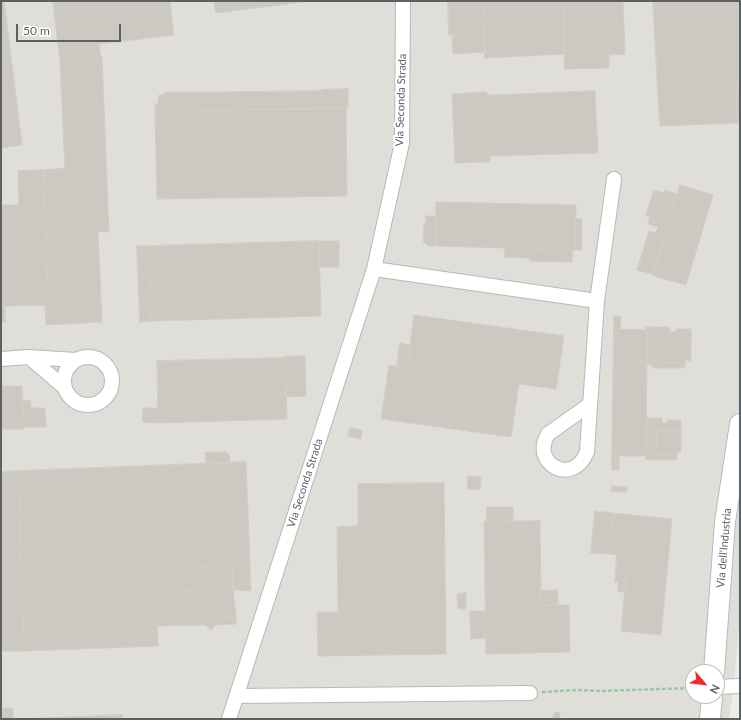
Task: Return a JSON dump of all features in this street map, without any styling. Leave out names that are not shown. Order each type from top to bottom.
[{"type":"main road","name":"Via dell'Industria","points":[[715,664],[725,522],[740,424]]},
{"type":"main road","points":[[710,719],[711,704]]},
{"type":"street","name":"Via Seconda Strada","points":[[229,719],[374,269],[402,143],[403,1]]},
{"type":"street","points":[[589,405],[548,434],[545,440],[543,447],[544,454],[547,460],[558,469],[566,470],[573,468],[584,459],[587,452],[597,301],[614,179]]},
{"type":"street","points":[[374,269],[597,301]]},
{"type":"street","points":[[1,359],[29,357],[76,360]]},
{"type":"street","points":[[29,357],[65,388]]},
{"type":"street","points":[[83,357],[98,359],[104,363],[111,376],[109,391],[105,397],[98,402],[82,404],[74,401],[68,395],[65,388],[64,380],[70,365],[83,357]]},
{"type":"street","points":[[725,687],[740,686]]},
{"type":"street","points":[[236,696],[530,693]]},
{"type":"path","points":[[530,693],[576,690],[600,691],[685,688]]},
{"type":"shaded area","points":[[1,1],[740,1],[740,618],[729,719],[1,719]]},
{"type":"building","points":[[1,1],[4,1],[22,145],[1,148]]},
{"type":"building","points":[[53,1],[170,1],[174,35],[99,44],[102,57],[109,232],[98,232],[102,322],[46,325],[45,305],[48,305],[44,170],[65,168],[60,62]]},
{"type":"building","points":[[214,1],[310,1],[216,13]]},
{"type":"building","points":[[448,1],[483,1],[484,33],[477,34],[477,39],[458,40],[458,35],[449,35]]},
{"type":"building","points":[[483,1],[563,1],[565,54],[485,58]]},
{"type":"building","points":[[563,1],[623,1],[625,54],[609,55],[609,68],[565,69]]},
{"type":"building","points":[[653,1],[740,1],[740,81],[736,81],[737,123],[660,126]]},
{"type":"building","points":[[484,33],[485,52],[453,54],[452,35],[458,35],[458,40],[477,39],[477,34]]},
{"type":"building","points":[[736,81],[740,81],[740,95],[737,95]]},
{"type":"building","points":[[348,89],[348,108],[322,109],[321,90]]},
{"type":"building","points":[[321,91],[322,109],[155,111],[159,95],[163,95],[164,93]]},
{"type":"building","points":[[595,91],[598,153],[491,156],[489,162],[455,163],[452,94],[486,92],[488,95]]},
{"type":"building","points":[[737,95],[740,95],[740,123],[737,123]]},
{"type":"building","points":[[346,108],[347,196],[157,199],[155,111]]},
{"type":"building","points":[[44,170],[48,305],[2,306],[1,205],[19,205],[18,171]]},
{"type":"building","points":[[680,185],[713,195],[686,285],[653,276]]},
{"type":"building","points":[[654,190],[664,193],[665,190],[677,194],[653,274],[637,270],[649,231],[656,233],[658,227],[648,224],[650,217],[646,216]]},
{"type":"building","points":[[436,202],[576,205],[575,250],[436,246]]},
{"type":"building","points":[[426,216],[436,216],[436,246],[429,246],[423,241]]},
{"type":"building","points":[[576,218],[582,219],[582,250],[575,250]]},
{"type":"building","points":[[1,240],[2,306],[5,306],[5,322],[1,322]]},
{"type":"building","points":[[319,241],[339,241],[339,267],[320,267]]},
{"type":"building","points":[[319,241],[321,316],[151,321],[149,246]]},
{"type":"building","points":[[137,246],[149,246],[151,321],[140,322]]},
{"type":"building","points":[[505,248],[573,250],[572,262],[529,261],[529,258],[505,257]]},
{"type":"building","points":[[414,315],[564,336],[556,389],[519,384],[511,437],[381,419],[389,365],[407,368]]},
{"type":"building","points":[[614,316],[621,316],[620,329],[614,329]]},
{"type":"building","points":[[646,327],[654,327],[653,365],[647,364]]},
{"type":"building","points":[[654,327],[670,327],[670,332],[676,332],[676,329],[691,329],[691,340],[665,339],[664,362],[685,364],[685,368],[653,368]]},
{"type":"building","points":[[614,329],[647,330],[646,456],[612,456]]},
{"type":"building","points":[[665,339],[691,340],[691,361],[685,360],[685,364],[664,362]]},
{"type":"building","points":[[400,343],[410,345],[407,368],[397,366]]},
{"type":"building","points":[[305,356],[306,396],[286,397],[284,357]]},
{"type":"building","points":[[285,358],[287,419],[158,423],[157,361]]},
{"type":"building","points":[[1,386],[22,386],[24,429],[1,429]]},
{"type":"building","points":[[23,400],[31,401],[31,413],[23,413]]},
{"type":"building","points":[[31,408],[45,408],[46,427],[24,427],[23,413],[31,413]]},
{"type":"building","points":[[143,408],[158,408],[158,423],[143,422]]},
{"type":"building","points":[[646,418],[662,418],[662,423],[667,423],[667,420],[681,420],[681,431],[657,431],[657,455],[677,455],[677,460],[646,460]]},
{"type":"building","points":[[350,428],[362,430],[361,439],[348,436]]},
{"type":"building","points":[[657,431],[681,431],[681,452],[677,452],[677,455],[657,455]]},
{"type":"building","points":[[226,452],[230,456],[230,463],[206,464],[205,453]]},
{"type":"building","points":[[612,456],[619,456],[619,470],[612,470]]},
{"type":"building","points":[[246,462],[250,565],[169,569],[170,592],[233,589],[236,617],[157,620],[158,646],[24,651],[18,471]]},
{"type":"building","points":[[18,471],[24,651],[1,651],[1,472]]},
{"type":"building","points":[[468,476],[481,477],[480,490],[468,489]]},
{"type":"building","points":[[444,483],[446,654],[318,656],[317,612],[338,612],[337,527],[358,526],[358,484]]},
{"type":"building","points":[[612,486],[627,487],[627,492],[612,491]]},
{"type":"building","points":[[487,507],[513,507],[513,521],[487,522]]},
{"type":"building","points":[[595,511],[613,513],[609,554],[591,553]]},
{"type":"building","points":[[613,513],[672,519],[661,635],[621,631],[628,556],[609,554]]},
{"type":"building","points":[[540,521],[541,605],[569,605],[570,652],[486,654],[484,522]]},
{"type":"building","points":[[617,555],[628,556],[625,592],[618,592],[618,582],[615,582]]},
{"type":"building","points":[[250,565],[251,591],[234,590],[232,566]]},
{"type":"building","points":[[232,566],[233,589],[170,592],[169,569]]},
{"type":"building","points":[[558,590],[558,605],[541,605],[541,591]]},
{"type":"building","points":[[466,593],[466,609],[458,609],[457,594]]},
{"type":"building","points":[[470,611],[485,611],[486,638],[471,639]]},
{"type":"building","points":[[236,617],[236,624],[216,625],[211,630],[205,625],[157,626],[157,620]]},
{"type":"building","points":[[3,708],[13,708],[13,719],[3,719]]},
{"type":"building","points":[[555,712],[560,713],[559,719],[553,719]]},
{"type":"building","points":[[122,715],[122,719],[21,719]]}]
